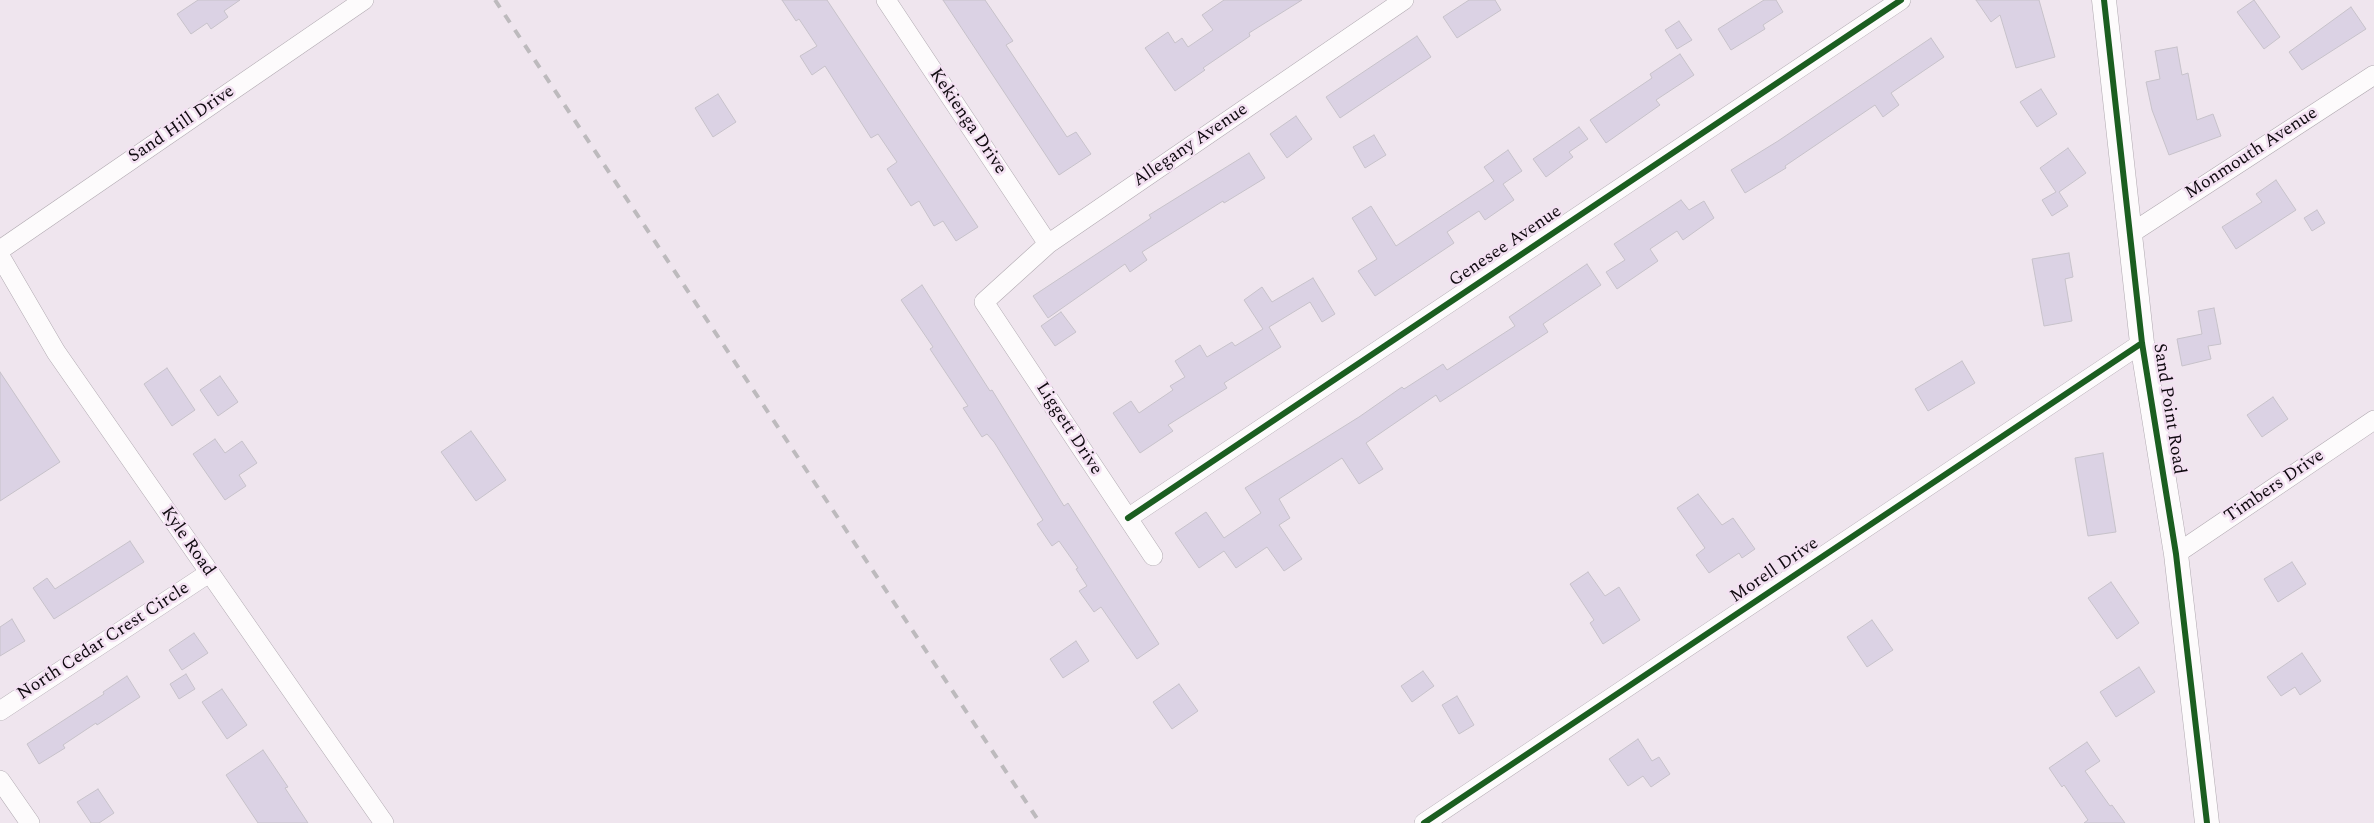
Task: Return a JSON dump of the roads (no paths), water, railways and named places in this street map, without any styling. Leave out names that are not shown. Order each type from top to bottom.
[{"type":"street","name":"Sand Hill Drive","points":[[0,250],[364,0]]},
{"type":"street","name":"Kekienga Drive","points":[[886,0],[1048,244]]},
{"type":"street","name":"Allegany Avenue","points":[[984,302],[1048,244],[1404,0]]},
{"type":"street","name":"Genesee Avenue","points":[[1128,518],[1901,0]]},
{"type":"street","name":"Sand Point Road","points":[[2104,0],[2142,343],[2176,554],[2207,823]]},
{"type":"street","name":"Monmouth Avenue","points":[[2130,234],[2374,75]]},
{"type":"street","name":"Kyle Road","points":[[0,256],[56,352],[384,823]]},
{"type":"street","name":"Liggett Drive","points":[[984,302],[1152,556]]},
{"type":"street","name":"Morell Drive","points":[[1424,823],[2142,343]]},
{"type":"street","name":"Timbers Drive","points":[[2176,554],[2374,420]]},
{"type":"street","name":"North Cedar Crest Circle","points":[[0,711],[209,573]]},
{"type":"street","points":[[0,780],[30,823]]},
{"type":"railway","points":[[495,0],[1040,823]]}]
